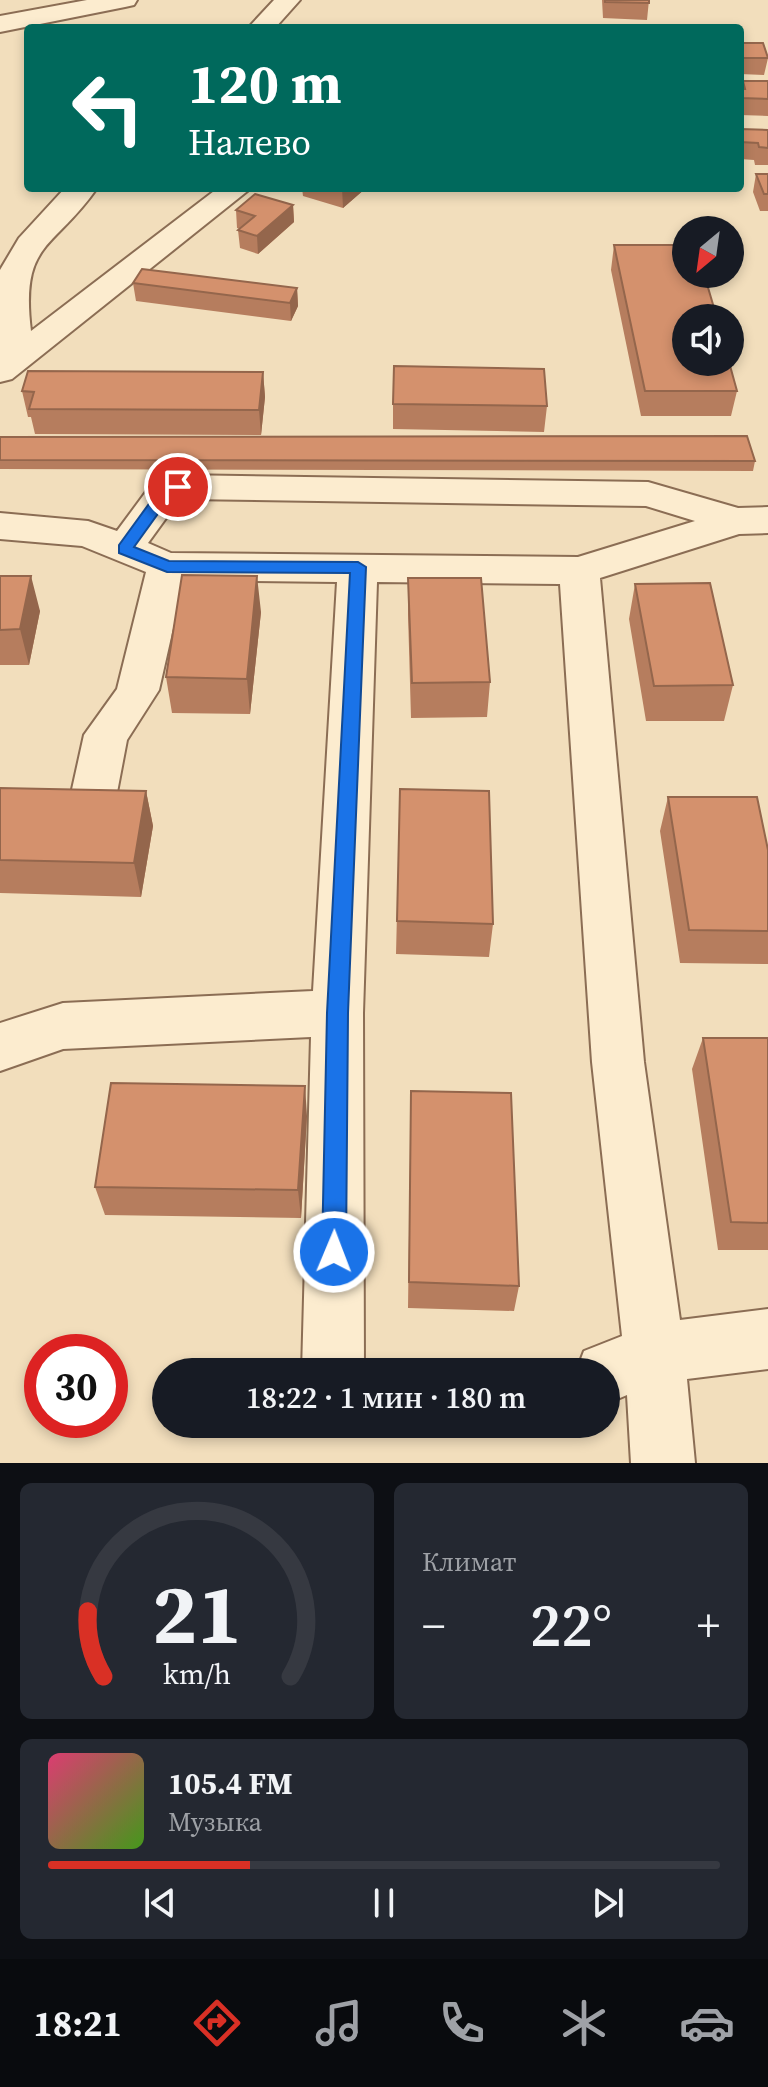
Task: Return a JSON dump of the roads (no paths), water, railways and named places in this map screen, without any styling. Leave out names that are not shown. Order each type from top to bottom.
[{"type":"street","points":[[0,24],[125,0]]},
{"type":"street","points":[[265,24],[288,0]]},
{"type":"street","points":[[8,365],[12,281],[24,255],[40,233],[78,192]]},
{"type":"street","points":[[8,365],[231,192]]},
{"type":"street","points":[[124,549],[164,494],[178,487],[648,494],[753,520]]},
{"type":"street","points":[[0,526],[88,534],[167,566],[579,571],[753,520]]},
{"type":"street","points":[[92,803],[106,735],[138,690],[167,566]]},
{"type":"street","points":[[333,1358],[337,1013],[358,567]]},
{"type":"street","points":[[579,571],[618,1062],[630,1363],[663,1463]]},
{"type":"street","points":[[0,1047],[63,1026],[337,1013]]},
{"type":"street","points":[[630,1363],[768,1339]]}]
